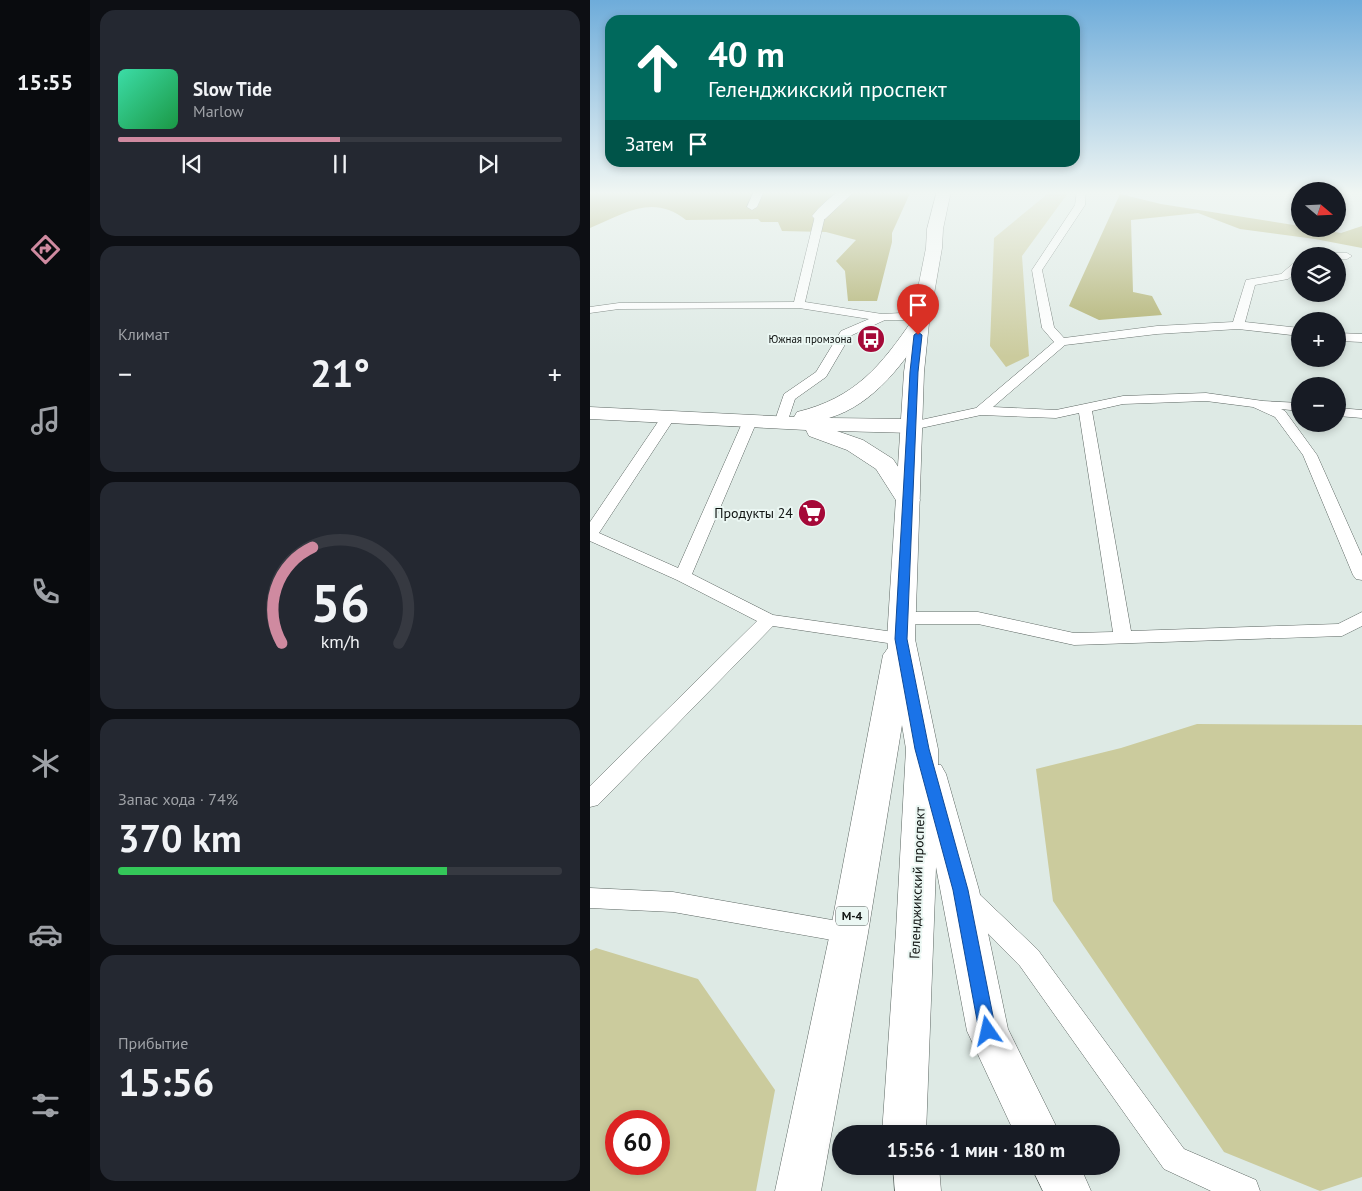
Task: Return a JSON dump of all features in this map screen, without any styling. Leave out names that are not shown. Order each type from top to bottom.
[{"type":"main road","name":"Геленджикский проспект","points":[[908,1071],[922,749],[901,629],[914,372],[934,247]]},
{"type":"main road","points":[[781,423],[830,410],[860,393],[904,349],[921,320]]},
{"type":"main road","points":[[590,413],[781,423],[912,426]]},
{"type":"main road","points":[[781,423],[820,432],[856,445],[885,464],[908,500]]},
{"type":"main road","name":"М-4","points":[[798,1191],[849,934],[901,629]]},
{"type":"main road","points":[[922,749],[960,890],[988,1031],[1034,1125]]},
{"type":"main road","points":[[905,1125],[908,1071]]},
{"type":"main road","points":[[908,1071],[913,1125]]},
{"type":"main road","points":[[900,1191],[901,1175]]},
{"type":"main road","points":[[917,1175],[918,1191]]},
{"type":"main road","points":[[1059,1175],[1068,1191]]},
{"type":"lane","points":[[799,306],[811,247]]},
{"type":"lane","points":[[1052,247],[1037,270],[1048,328],[1061,342]]},
{"type":"lane","points":[[1238,324],[1250,282],[1284,277],[1291,271]]},
{"type":"lane","points":[[590,310],[618,306],[799,306],[883,318],[921,320]]},
{"type":"lane","points":[[781,423],[789,397],[821,374],[845,334],[883,318]]},
{"type":"lane","points":[[981,411],[1061,342],[1158,330],[1238,324],[1291,331]]},
{"type":"lane","points":[[1346,337],[1362,338]]},
{"type":"lane","points":[[912,426],[981,411],[1056,414],[1123,400],[1206,397],[1291,407]]},
{"type":"lane","points":[[1256,403],[1280,414],[1310,455],[1362,575]]},
{"type":"lane","points":[[1085,408],[1123,637]]},
{"type":"lane","points":[[1346,413],[1362,414]]},
{"type":"lane","points":[[669,416],[590,534],[682,576],[768,620],[901,629],[978,618],[1074,639],[1342,630],[1362,618]]},
{"type":"lane","points":[[682,576],[750,421]]},
{"type":"lane","points":[[590,799],[768,620]]},
{"type":"lane","points":[[960,890],[1029,958],[1174,1160],[1245,1191]]},
{"type":"lane","points":[[590,898],[673,902],[849,934]]},
{"type":"green space","points":[[994,247],[1029,247],[1022,256],[1029,356],[1006,367],[990,346]]},
{"type":"green space","points":[[1197,724],[1362,725],[1362,1177],[1320,1191],[1224,1152],[1053,901],[1036,769],[1121,748]]},
{"type":"green space","points":[[596,948],[698,979],[775,1090],[756,1191],[590,1191],[590,951]]},
{"type":"shaded area","points":[[850,247],[891,247],[877,301],[848,301],[845,271],[836,261]]},
{"type":"shaded area","points":[[1096,247],[1132,247],[1133,292],[1152,296],[1162,315],[1099,320],[1069,306]]},
{"type":"place","name":"Южная промзона","points":[[871,339]]},
{"type":"place","name":"Продукты 24","points":[[812,513]]},
{"type":"route","points":[[918,335],[914,372],[901,639],[922,749],[960,890],[988,1031]]}]
